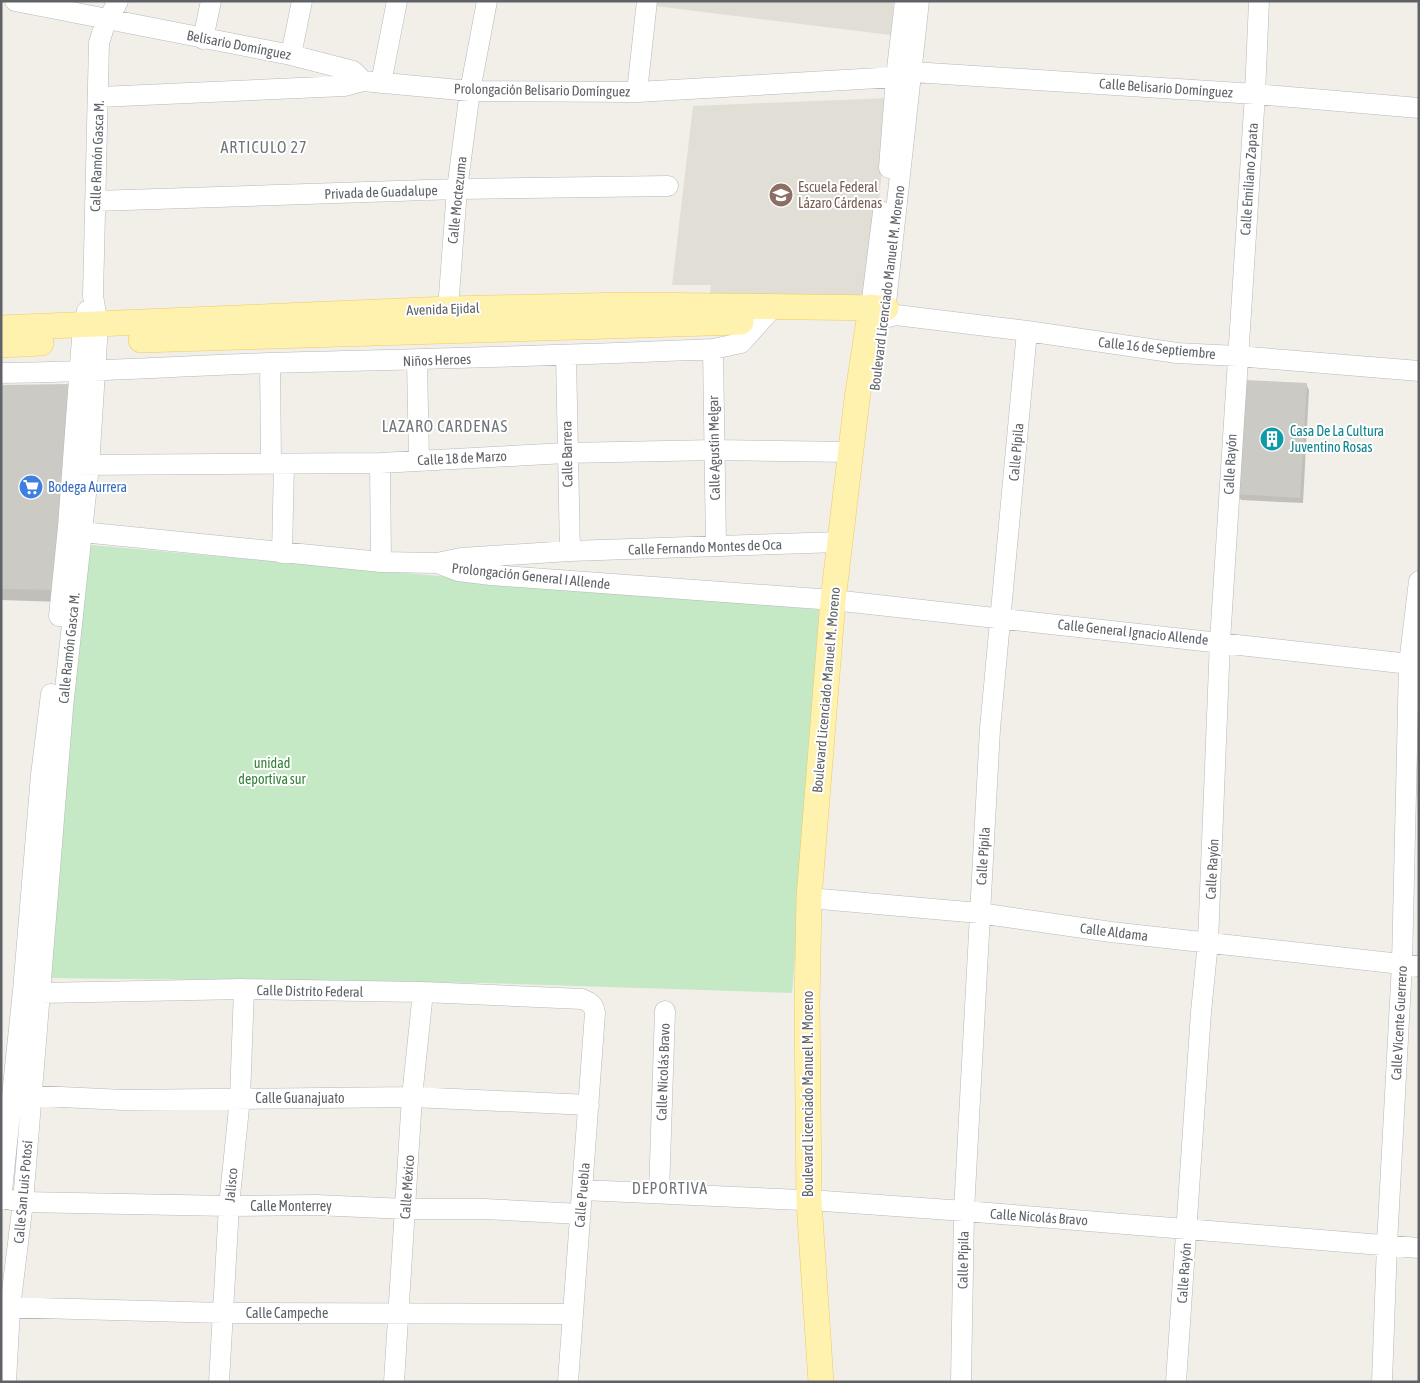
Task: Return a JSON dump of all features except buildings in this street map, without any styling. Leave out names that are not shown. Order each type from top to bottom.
[{"type":"main road","name":"Avenida Ejidal","points":[[1,345],[91,333],[448,309],[882,313]]},
{"type":"main road","name":"Avenida Ejidal","points":[[1,328],[91,333],[768,313]]},
{"type":"main road","name":"Boulevard Licenciado Manuel M. Moreno","points":[[821,1382],[816,1202],[821,954],[817,898],[830,792],[840,602],[840,542],[850,452],[882,313]]},
{"type":"main road","name":"Boulevard Licenciado Manuel M. Moreno","points":[[840,602],[882,313]]},
{"type":"main road","name":"Boulevard Licenciado Manuel M. Moreno","points":[[816,1202],[834,1382]]},
{"type":"street","name":"Calle Ramón Gasca M.","points":[[34,995],[40,893],[56,706],[75,530],[91,333],[99,97],[99,42],[104,27],[110,20],[118,1]]},
{"type":"street","points":[[204,39],[211,1]]},
{"type":"street","points":[[291,55],[302,1]]},
{"type":"street","points":[[372,82],[397,1]]},
{"type":"street","name":"Calle Moctezuma","points":[[448,309],[457,189],[470,91],[488,1]]},
{"type":"street","points":[[637,92],[647,1]]},
{"type":"street","name":"Boulevard Licenciado Manuel M. Moreno","points":[[882,313],[904,75],[905,1]]},
{"type":"street","name":"Boulevard Licenciado Manuel M. Moreno","points":[[904,75],[919,1]]},
{"type":"street","name":"Calle Emiliano Zapata","points":[[1237,356],[1255,94],[1259,1]]},
{"type":"street","name":"Belisario Domínguez","points":[[22,2],[291,55],[353,71],[372,82]]},
{"type":"street","name":"Prolongación Belisario Domínguez","points":[[99,97],[344,86],[372,82],[470,91],[637,92],[904,75]]},
{"type":"street","name":"Calle Belisario Domínguez","points":[[904,75],[1255,94],[1419,108]]},
{"type":"street","name":"Privada de Guadalupe","points":[[95,201],[457,189],[668,186]]},
{"type":"street","name":"Niños Heroes","points":[[1,373],[88,372],[270,363],[566,356],[713,349],[741,343],[768,313]]},
{"type":"street","name":"Calle 16 de Septiembre","points":[[882,313],[1027,331],[1177,353],[1419,371]]},
{"type":"street","name":"Calle Pípila","points":[[961,1382],[964,1211],[990,729],[1027,331]]},
{"type":"street","name":"Calle Agustín Melgar","points":[[713,349],[716,546]]},
{"type":"street","name":"Calle Barrera","points":[[566,356],[566,453],[570,551]]},
{"type":"street","name":"Calle Rayón","points":[[1176,1382],[1201,1012],[1208,942],[1220,641],[1237,356]]},
{"type":"street","points":[[417,361],[419,460]]},
{"type":"street","points":[[270,363],[278,463],[282,553]]},
{"type":"street","name":"Calle 18 de Marzo","points":[[81,466],[380,463],[566,453],[715,450],[850,452]]},
{"type":"street","points":[[380,463],[381,562]]},
{"type":"street","name":"Prolongación General I Allende","points":[[75,530],[282,553],[381,562],[437,563],[458,571],[840,602]]},
{"type":"street","name":"Calle Fernando Montes de Oca","points":[[437,563],[461,558],[570,551],[840,542]]},
{"type":"street","name":"Calle Vicente Guerrero","points":[[1382,1382],[1387,1244],[1411,965],[1414,664],[1419,581]]},
{"type":"street","name":"Calle General Ignacio Allende","points":[[840,602],[1000,617],[1414,664]]},
{"type":"street","name":"Calle Aldama","points":[[817,898],[979,913],[1111,932],[1411,965]]},
{"type":"street","name":"Calle Distrito Federal","points":[[34,995],[244,989],[423,992],[582,999],[589,1001],[594,1007]]},
{"type":"street","name":"Jalisco","points":[[219,1382],[229,1206],[240,1098],[244,989]]},
{"type":"street","name":"Calle México","points":[[394,1382],[412,1098],[423,992]]},
{"type":"street","name":"Calle San Luis Potosí","points":[[1,1200],[21,1095],[34,995]]},
{"type":"street","name":"Calle Puebla","points":[[568,1382],[589,1104],[594,1007]]},
{"type":"street","name":"Calle Nicolás Bravo","points":[[659,1193],[665,1011]]},
{"type":"street","name":"Calle San Luis Potosí","points":[[6,1382],[6,1307],[23,1202],[21,1095]]},
{"type":"street","name":"Calle Guanajuato","points":[[21,1095],[124,1100],[412,1098],[589,1104]]},
{"type":"street","name":"Calle Nicolás Bravo","points":[[583,1190],[964,1211],[1419,1248]]},
{"type":"street","name":"Calle Monterrey","points":[[1,1200],[229,1206],[316,1205],[406,1209],[484,1209],[580,1214]]},
{"type":"street","name":"Calle Campeche","points":[[6,1307],[224,1313],[572,1314]]},
{"type":"shaded area","points":[[656,1],[894,1],[891,35],[655,6]]},
{"type":"shaded area","name":"Escuela Federal Lázaro Cárdenas","points":[[889,98],[869,303],[709,300],[711,285],[672,285],[693,106]]},
{"type":"green space","name":"unidad deportiva sur","points":[[91,545],[823,610],[792,993],[483,983],[49,978],[66,708]]},
{"type":"place","name":"Escuela Federal Lázaro Cárdenas","points":[[781,195]]},
{"type":"place","name":"Casa De La Cultura Juventino Rosas","points":[[1272,439]]},
{"type":"place","name":"Bodega Aurrera","points":[[31,487]]},
{"type":"district","name":"ARTICULO 27","points":[[264,147]]},
{"type":"district","name":"LAZARO CARDENAS","points":[[445,426]]},
{"type":"district","name":"DEPORTIVA","points":[[670,1188]]}]
